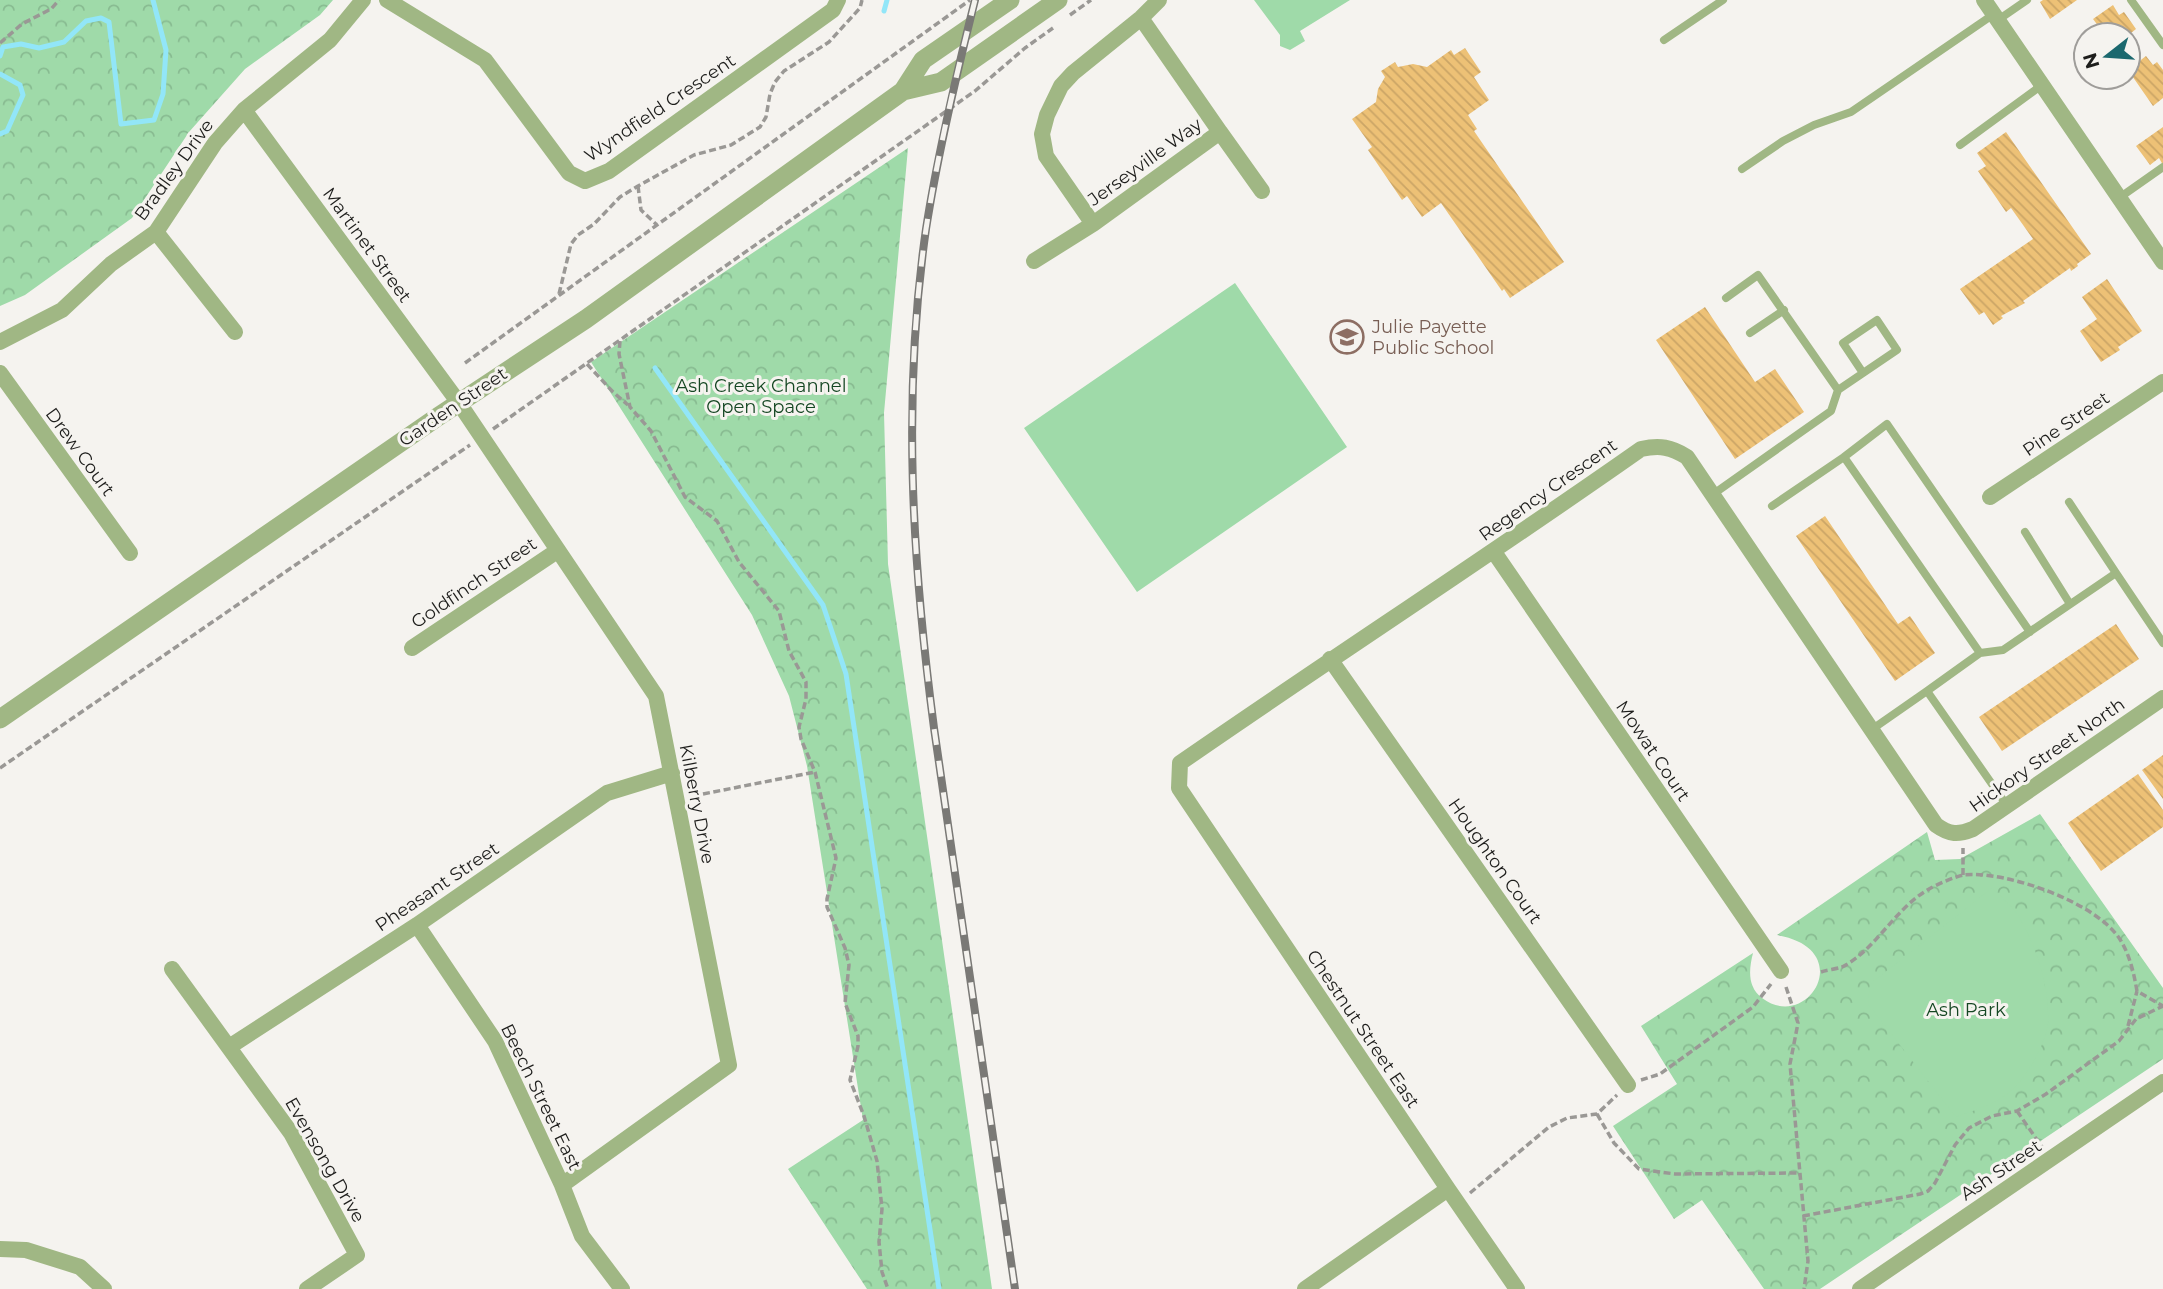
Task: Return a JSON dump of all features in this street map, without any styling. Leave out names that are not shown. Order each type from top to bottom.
[{"type":"street","name":"Bradley Drive","points":[[0,342],[62,310],[111,264],[156,232],[215,143],[244,110],[330,40],[363,0]]},
{"type":"street","name":"Wyndfield Crescent","points":[[387,0],[485,60],[569,173],[585,181],[609,171],[833,10],[838,0]]},
{"type":"street","name":"Garden Street","points":[[0,719],[459,403],[586,319],[903,91],[923,60],[1010,0]]},
{"type":"street","name":"Jerseyville Way","points":[[1093,223],[1046,156],[1042,134],[1047,115],[1062,86],[1073,74],[1159,0]]},
{"type":"street","points":[[1984,0],[2163,262]]},
{"type":"street","name":"Garden Street","points":[[903,91],[941,82],[1064,8]]},
{"type":"street","name":"Jerseyville Way","points":[[1141,18],[1262,191]]},
{"type":"street","name":"Martinet Street","points":[[244,110],[459,403]]},
{"type":"street","name":"Jerseyville Way","points":[[1034,261],[1093,223],[1220,132]]},
{"type":"street","points":[[156,232],[235,332]]},
{"type":"street","name":"Drew Court","points":[[0,373],[130,553]]},
{"type":"street","name":"Pine Street","points":[[1990,497],[2163,382]]},
{"type":"street","name":"Kilberry Drive","points":[[459,403],[656,696],[729,1065],[562,1185]]},
{"type":"street","name":"Regency Crescent","points":[[1179,788],[1180,764],[1330,659],[1494,552],[1641,449],[1657,446],[1673,448],[1687,457],[1871,730],[1937,825],[1948,834]]},
{"type":"street","name":"Goldfinch Street","points":[[412,648],[557,551]]},
{"type":"street","name":"Mowat Court","points":[[1494,552],[1781,971]]},
{"type":"street","name":"Houghton Court","points":[[1330,659],[1628,1085]]},
{"type":"street","name":"Hickory Street North","points":[[1948,834],[1961,834],[1973,829],[2008,807],[2163,698]]},
{"type":"street","name":"Pheasant Street","points":[[229,1047],[417,925],[607,793],[672,773]]},
{"type":"street","name":"Chestnut Street East","points":[[1179,788],[1517,1289]]},
{"type":"street","name":"Beech Street East","points":[[417,925],[495,1041],[562,1185],[582,1236],[622,1289]]},
{"type":"street","name":"Evensong Drive","points":[[172,969],[291,1133],[357,1255],[307,1289]]},
{"type":"street","name":"Ash Street","points":[[1860,1289],[2163,1082]]},
{"type":"street","points":[[1305,1289],[1448,1189]]},
{"type":"street","points":[[0,1249],[26,1250],[80,1268],[104,1289]]},
{"type":"lane","points":[[1664,40],[1723,0]]},
{"type":"lane","points":[[1742,169],[1783,141],[1814,125],[1851,112],[1996,17],[2027,0]]},
{"type":"lane","points":[[2132,0],[2163,45]]},
{"type":"lane","points":[[1960,145],[2042,85]]},
{"type":"lane","points":[[2119,198],[2163,167]]},
{"type":"lane","points":[[1726,298],[1758,275],[1838,390]]},
{"type":"lane","points":[[1750,333],[1784,310]]},
{"type":"lane","points":[[1712,495],[1830,411],[1838,390],[1897,350],[1877,320],[1843,344],[1863,373]]},
{"type":"lane","points":[[1772,506],[1887,424],[2030,632]]},
{"type":"lane","points":[[1843,457],[1980,653]]},
{"type":"lane","points":[[2069,502],[2163,643]]},
{"type":"lane","points":[[2025,532],[2070,604]]},
{"type":"lane","points":[[1871,730],[1980,653],[2003,650],[2116,573]]},
{"type":"lane","points":[[1927,691],[2008,807]]},
{"type":"path","points":[[0,43],[22,24],[51,9],[59,0]]},
{"type":"path","points":[[559,296],[571,244],[578,235],[594,224],[620,197],[638,186],[694,155],[731,145],[761,127],[775,82],[784,71],[829,43],[860,8],[862,0]]},
{"type":"path","points":[[465,363],[970,0]]},
{"type":"path","points":[[1064,8],[1091,0]]},
{"type":"path","points":[[0,768],[620,341],[975,91],[1058,24]]},
{"type":"path","points":[[638,186],[641,209],[657,225]]},
{"type":"path","points":[[620,341],[619,354],[630,407]]},
{"type":"path","points":[[587,364],[651,431],[684,498],[717,521],[739,562],[779,611],[789,650],[806,682],[806,699],[799,727],[801,739],[815,772],[836,858],[827,907],[845,948],[849,965],[845,1003],[858,1036],[850,1080],[877,1161],[882,1209],[880,1258],[888,1289]]},
{"type":"path","points":[[703,794],[815,772]]},
{"type":"path","points":[[1963,848],[1963,875]]},
{"type":"path","points":[[1821,972],[1842,967],[1869,947],[1894,917],[1928,889],[1963,875],[2004,879],[2041,889],[2092,912],[2121,939],[2134,971],[2137,991],[2129,1024],[2119,1041]]},
{"type":"path","points":[[1781,971],[1798,1023],[1790,1064],[1808,1261],[1804,1289]]},
{"type":"path","points":[[1803,1216],[1928,1191],[1946,1166],[1955,1145],[1969,1128],[1992,1116],[2017,1111],[2046,1094],[2119,1041],[2136,1019],[2163,1006],[2137,991]]},
{"type":"path","points":[[2017,1111],[2051,1160]]},
{"type":"path","points":[[1597,1114],[1614,1143],[1639,1169],[1675,1174],[1798,1173]]},
{"type":"green space","points":[[0,0],[333,0],[320,15],[245,69],[189,132],[132,218],[25,295],[0,306]]},
{"type":"green space","points":[[1254,0],[1350,0],[1300,31],[1305,41],[1290,50],[1280,46],[1280,35]]},
{"type":"green space","name":"Ash Creek Channel Open Space","points":[[908,148],[884,413],[888,564],[992,1289],[867,1289],[788,1169],[863,1120],[807,766],[789,696],[752,615],[591,362]]},
{"type":"green space","points":[[1235,283],[1347,447],[1137,592],[1024,428]]},
{"type":"green space","name":"Ash Park","points":[[2040,814],[2163,988],[2163,1059],[1820,1289],[1764,1289],[1702,1200],[1674,1219],[1613,1126],[1677,1084],[1641,1026],[1753,953],[1750,977],[1757,994],[1779,1006],[1795,1005],[1808,997],[1817,985],[1820,970],[1815,956],[1801,943],[1777,935],[1927,832],[1935,860],[1960,859]]},
{"type":"green space","points":[[1992,888],[2015,911],[2035,950],[2044,980],[2048,1009],[2047,1031],[2025,1076],[2013,1089],[1994,1102],[1956,1117],[1868,1004],[1870,984]]},
{"type":"building","points":[[2077,0],[2050,19],[2040,2]]},
{"type":"building","points":[[2113,5],[2119,15],[2124,12],[2130,21],[2094,21],[2093,19]]},
{"type":"building","points":[[1465,48],[1481,72],[1474,77],[1489,100],[1468,115],[1477,129],[1474,131],[1564,262],[1510,298],[1504,289],[1502,291],[1441,203],[1422,217],[1407,196],[1402,200],[1368,150],[1372,147],[1352,119],[1376,102],[1378,89],[1385,77],[1381,71],[1395,62],[1398,67],[1413,64],[1427,67],[1451,50],[1454,55]]},
{"type":"building","points":[[2146,56],[2153,65],[2157,62],[2163,70],[2163,98],[2153,106],[2142,90],[2142,59]]},
{"type":"building","points":[[2163,127],[2163,165],[2159,158],[2150,165],[2136,146]]},
{"type":"building","points":[[2006,132],[2091,254],[2071,271],[2070,268],[2023,301],[2025,303],[2001,316],[2003,318],[1993,325],[1984,312],[1979,315],[1960,289],[2033,239],[2011,208],[2006,212],[1978,171],[1986,166],[1977,153]]},
{"type":"building","points":[[2107,279],[2142,331],[2101,362],[2080,331],[2097,319],[2082,297]]},
{"type":"building","points":[[1705,307],[1755,382],[1775,369],[1804,412],[1735,459],[1656,340]]},
{"type":"building","points":[[1825,516],[1898,624],[1910,616],[1935,653],[1895,681],[1796,536]]},
{"type":"building","points":[[2116,624],[2139,659],[2002,751],[1979,717]]},
{"type":"building","points":[[2163,755],[2163,799],[2142,770]]},
{"type":"building","points":[[2138,774],[2163,810],[2163,827],[2101,871],[2068,823]]},
{"type":"waterway","points":[[0,56],[3,47],[21,44],[39,48],[64,42],[86,21],[101,18],[109,22],[121,124],[154,120],[163,94],[166,50],[153,0]]},
{"type":"waterway","points":[[884,11],[887,0]]},
{"type":"waterway","points":[[0,74],[20,85],[23,95],[7,131],[0,134]]},
{"type":"waterway","points":[[655,368],[823,605],[846,674],[939,1289]]},
{"type":"railway","points":[[975,0],[948,114],[926,229],[914,354],[913,478],[915,541],[926,665],[1015,1289]]},
{"type":"place","name":"Julie Payette Public School","points":[[1347,337]]}]
